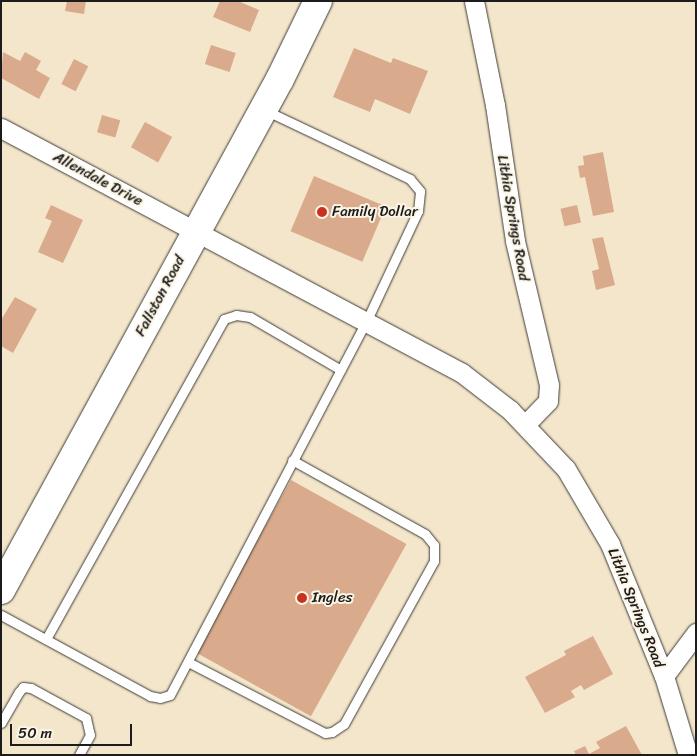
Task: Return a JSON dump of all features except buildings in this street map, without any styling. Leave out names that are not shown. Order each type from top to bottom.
[{"type":"main road","name":"Fallston Road","points":[[1,590],[195,230],[263,109],[318,1]]},
{"type":"street","name":"Lithia Springs Road","points":[[474,1],[494,105],[515,242],[549,385],[548,401],[525,425]]},
{"type":"street","name":"Allendale Drive","points":[[1,128],[195,230]]},
{"type":"street","name":"Lithia Springs Road","points":[[195,230],[462,373],[525,425],[566,469],[590,506],[610,544],[664,676],[688,755]]},
{"type":"street","points":[[664,676],[696,633]]},
{"type":"lane","points":[[1,615],[150,696],[160,698],[170,695],[366,322],[418,211],[420,191],[410,179],[263,109]]},
{"type":"lane","points":[[46,640],[224,319],[236,315],[250,318],[341,370]]},
{"type":"lane","points":[[188,662],[325,733],[332,732],[344,724],[434,561],[434,545],[425,534],[292,460]]},
{"type":"lane","points":[[1,723],[23,687],[31,688],[86,718],[90,735],[79,755]]},
{"type":"place","name":"Family Dollar","points":[[322,212]]},
{"type":"place","name":"Ingles","points":[[302,598]]}]
